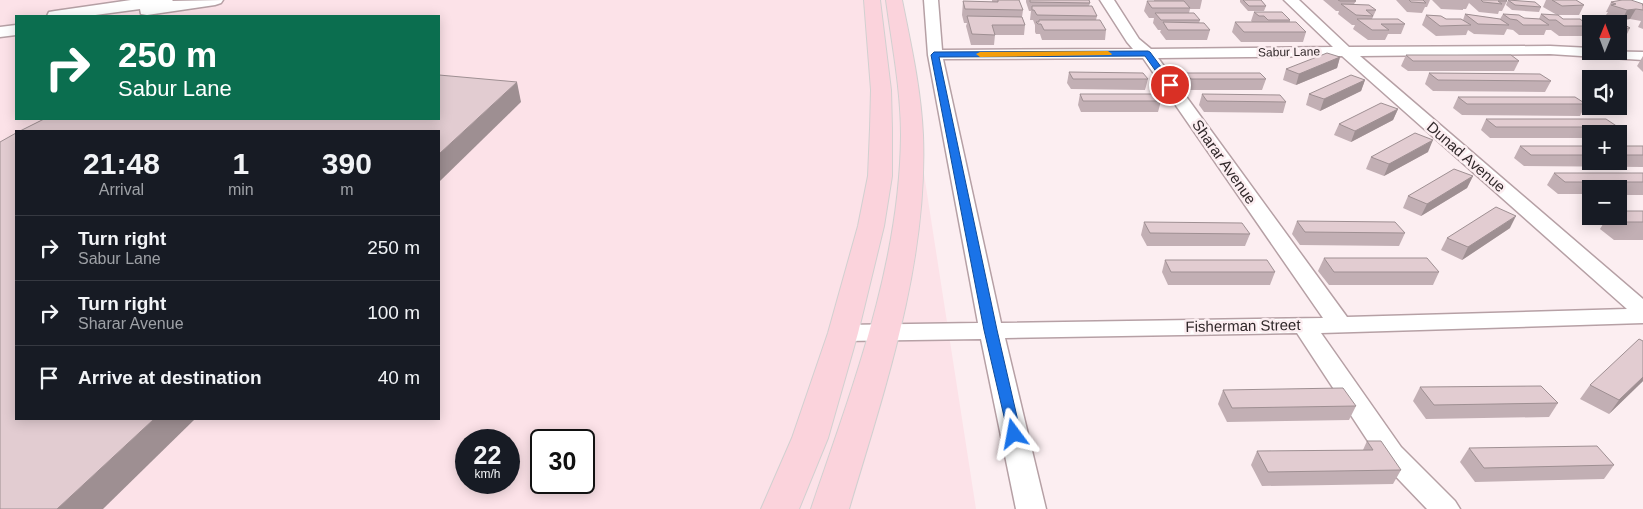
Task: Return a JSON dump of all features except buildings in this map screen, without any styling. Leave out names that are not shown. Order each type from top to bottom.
[{"type":"main road","points":[[780,509],[810,438],[843,333],[860,273],[880,176],[881,90],[872,0]]},
{"type":"main road","points":[[830,509],[885,332],[904,240],[911,178],[912,135],[909,95],[894,0]]},
{"type":"street","points":[[62,15],[164,0]]},
{"type":"street","points":[[115,15],[215,0]]},
{"type":"street","points":[[931,0],[934,55],[990,330],[1031,509]]},
{"type":"street","name":"Sharar Avenue","points":[[1107,0],[1134,42],[1148,53],[1340,325]]},
{"type":"street","name":"Dunad Avenue","points":[[1292,0],[1345,51],[1643,311]]},
{"type":"street","points":[[1631,0],[1643,1]]},
{"type":"street","points":[[0,23],[15,22]]},
{"type":"street","points":[[0,32],[15,30]]},
{"type":"street","name":"Sabur Lane","points":[[934,55],[1550,50],[1643,56]]},
{"type":"street","name":"Fisherman Street","points":[[843,333],[1340,325],[1643,316]]},
{"type":"street","points":[[1303,325],[1390,454],[1445,509]]},
{"type":"shaded area","points":[[0,0],[897,0],[976,509],[0,509]]},
{"type":"slow traffic","points":[[980,54],[1108,54]]},
{"type":"route","points":[[1014,434],[990,330],[934,55],[1148,53],[1170,85]]}]
